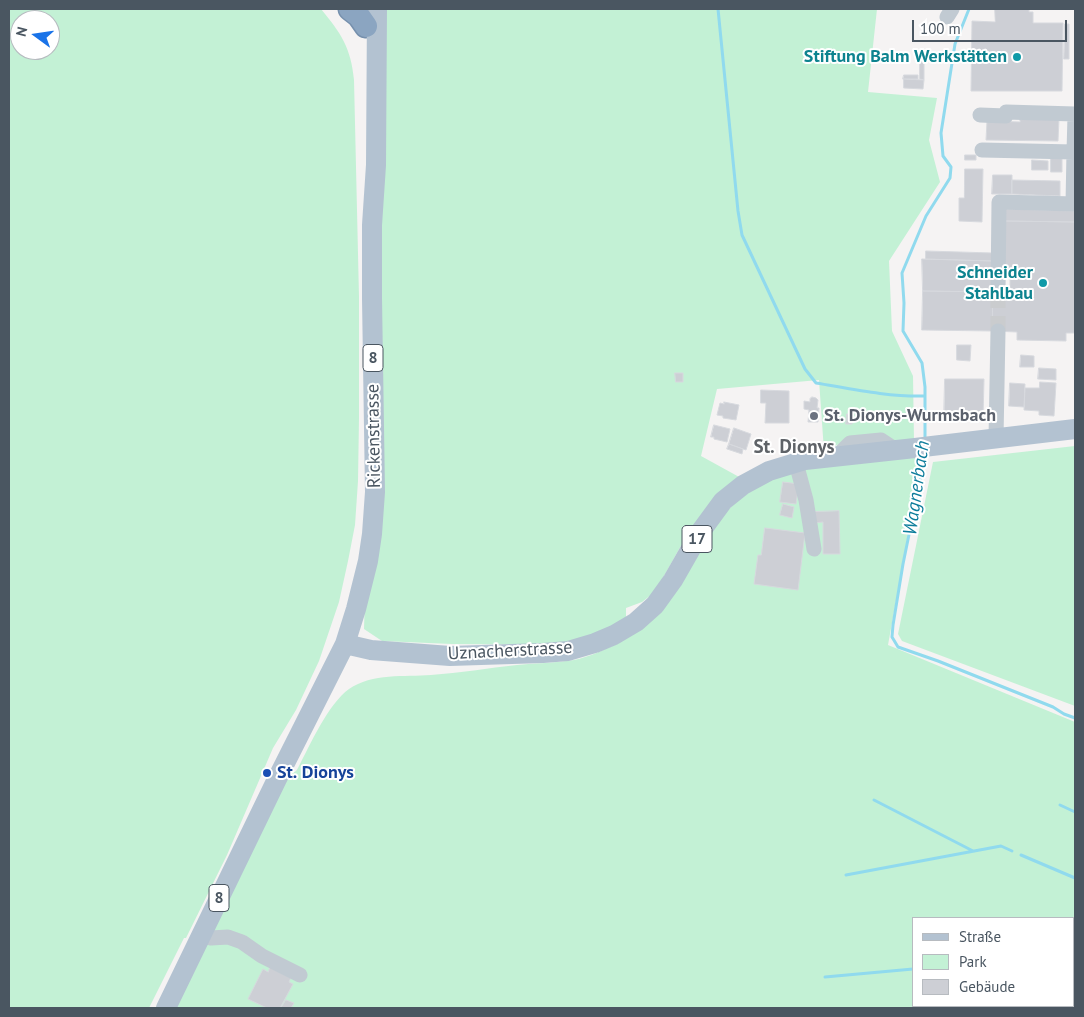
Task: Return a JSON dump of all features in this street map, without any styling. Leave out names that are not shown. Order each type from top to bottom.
[{"type":"highway","points":[[350,9],[359,16],[369,15]]},
{"type":"main road","name":"Rickenstrasse","points":[[345,644],[368,561],[375,492],[372,225],[367,197],[366,170],[369,15]]},
{"type":"main road","name":"Uznacherstrasse","points":[[345,644],[371,650],[450,656],[543,654],[568,651],[595,644],[636,622],[655,605],[673,580],[701,531],[723,501],[743,485],[769,471],[805,460],[1075,429]]},
{"type":"main road","name":"8","points":[[166,1008],[345,644]]},
{"type":"street","points":[[980,115],[1006,116],[1006,112],[1075,115],[1074,204],[999,202],[998,292]]},
{"type":"street","points":[[982,150],[1074,152]]},
{"type":"street","points":[[996,438],[998,331]]},
{"type":"street","points":[[796,463],[806,500],[814,549]]},
{"type":"street","points":[[201,935],[211,938],[228,936],[300,975]]},
{"type":"green space","points":[[9,9],[321,9],[344,41],[353,69],[354,80],[359,297],[358,481],[355,525],[339,602],[319,661],[296,710],[273,748],[227,855],[149,1008],[9,1008]]},
{"type":"green space","points":[[382,9],[877,9],[868,92],[937,98],[929,140],[940,182],[889,261],[892,331],[913,376],[914,441],[848,440],[824,451],[819,380],[717,389],[701,456],[741,478],[691,528],[655,592],[642,602],[626,608],[626,619],[571,645],[452,644],[382,641],[364,629]]},
{"type":"green space","points":[[1075,446],[1075,706],[902,641],[898,634],[933,462]]},
{"type":"green space","points":[[922,456],[888,645],[1075,722],[1075,1008],[166,1008],[289,775],[298,768],[327,715],[341,696],[358,684],[378,678],[442,674],[560,662],[591,655],[617,644],[721,517],[735,503],[759,485],[797,470]]},
{"type":"building","name":"Stiftung Balm Werkstätten","points":[[995,9],[1029,9],[1029,12],[1033,12],[1033,23],[1063,23],[1062,91],[971,91],[972,21],[995,22]]},
{"type":"building","points":[[1065,24],[1069,24],[1069,59],[1064,59]]},
{"type":"building","points":[[920,61],[924,61],[924,80],[920,79]]},
{"type":"building","points":[[904,75],[918,75],[918,79],[903,79]]},
{"type":"building","points":[[904,79],[924,80],[923,89],[904,88]]},
{"type":"building","points":[[1020,119],[1059,119],[1058,141],[986,140],[987,121],[1020,122]]},
{"type":"building","points":[[965,155],[976,155],[976,160],[965,160]]},
{"type":"building","points":[[1051,158],[1062,158],[1062,172],[1051,172]]},
{"type":"building","points":[[1032,160],[1048,161],[1048,170],[1032,170]]},
{"type":"building","points":[[965,169],[983,169],[982,222],[959,221],[959,198],[964,198]]},
{"type":"building","points":[[993,175],[1012,175],[1012,194],[992,194]]},
{"type":"building","points":[[1012,180],[1060,181],[1060,196],[1012,194]]},
{"type":"building","points":[[1005,209],[1075,211],[1075,222],[1005,221]]},
{"type":"building","name":"Schneider Stahlbau","points":[[1005,221],[1075,222],[1075,333],[1066,333],[1066,341],[1017,340],[1017,332],[992,331],[993,292],[1010,292],[1010,274],[1004,274]]},
{"type":"building","points":[[926,251],[993,253],[993,261],[926,259]]},
{"type":"building","points":[[922,259],[993,261],[993,292],[923,291]]},
{"type":"building","points":[[923,291],[993,292],[992,331],[922,330]]},
{"type":"building","points":[[957,345],[971,345],[970,361],[957,360]]},
{"type":"building","points":[[1021,355],[1034,356],[1034,367],[1020,367]]},
{"type":"building","points":[[1039,368],[1056,369],[1056,380],[1038,379]]},
{"type":"building","points":[[675,373],[683,373],[683,382],[676,382]]},
{"type":"building","points":[[945,379],[984,379],[983,419],[944,419]]},
{"type":"building","points":[[1040,382],[1056,383],[1054,416],[1039,415],[1039,411],[1024,410],[1025,388],[1039,388]]},
{"type":"building","points":[[1010,383],[1025,384],[1024,407],[1009,406]]},
{"type":"building","points":[[761,390],[789,391],[789,423],[765,423],[766,403],[761,403]]},
{"type":"building","name":"St. Dionys-Wurmsbach","points":[[812,397],[818,400],[818,422],[808,422],[809,410],[804,409],[804,401],[810,402]]},
{"type":"building","points":[[724,402],[739,405],[736,420],[717,415],[720,403],[724,404]]},
{"type":"building","points":[[847,414],[853,414],[852,424],[846,424]]},
{"type":"building","points":[[714,425],[730,429],[727,442],[711,437]]},
{"type":"building","points":[[734,428],[751,434],[746,450],[729,444]]},
{"type":"building","points":[[729,444],[743,449],[742,454],[727,449]]},
{"type":"building","points":[[783,482],[799,484],[796,504],[780,502]]},
{"type":"building","points":[[783,504],[794,507],[792,518],[780,515]]},
{"type":"building","points":[[839,511],[840,554],[823,554],[823,522],[813,523],[813,512]]},
{"type":"building","points":[[765,528],[805,533],[798,590],[754,584],[758,555],[761,555]]},
{"type":"building","points":[[271,964],[292,975],[289,982],[293,984],[280,1008],[267,1008],[248,999],[263,969],[268,972]]},
{"type":"building","points":[[286,1000],[294,1003],[291,1008],[281,1008]]},
{"type":"waterway","points":[[718,9],[742,235],[805,369],[816,383],[884,394],[925,396]]},
{"type":"waterway","name":"Wagnerbach","points":[[925,440],[925,387],[922,363],[903,331],[902,273],[926,216],[950,178],[951,167],[943,156],[941,133],[955,44],[969,9]]},
{"type":"waterway","name":"Wagnerbach","points":[[925,453],[903,564],[892,637],[898,647],[1053,707],[1075,718]]},
{"type":"waterway","points":[[874,800],[973,851]]},
{"type":"waterway","points":[[1060,805],[1075,812]]},
{"type":"waterway","points":[[846,875],[1001,846],[1012,851]]},
{"type":"waterway","points":[[1021,855],[1075,878]]},
{"type":"waterway","points":[[825,977],[912,969]]},
{"type":"tunnel","points":[[998,292],[998,331]]},
{"type":"place","name":"Stiftung Balm Werkstätten","points":[[1017,57]]},
{"type":"place","name":"Schneider Stahlbau","points":[[1043,283]]},
{"type":"place","name":"St. Dionys-Wurmsbach","points":[[814,416]]},
{"type":"place","name":"St. Dionys","points":[[267,773]]},
{"type":"district","name":"St. Dionys","points":[[794,448]]}]
